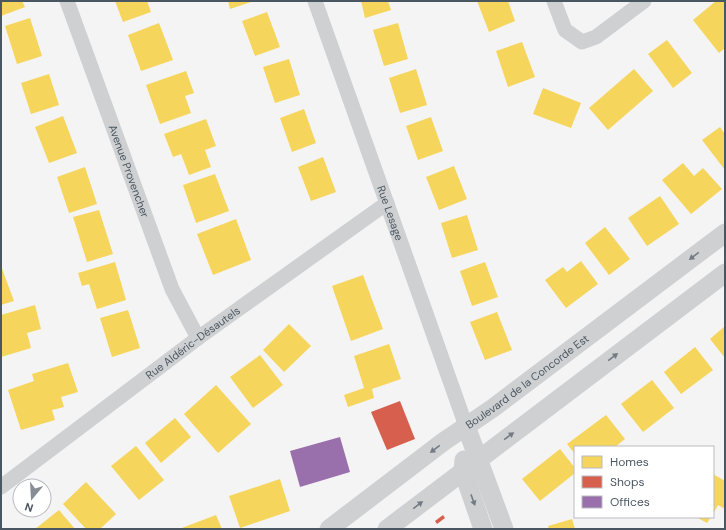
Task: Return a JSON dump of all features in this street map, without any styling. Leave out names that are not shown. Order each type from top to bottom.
[{"type":"street","name":"Avenue Provencher","points":[[66,1],[172,289],[198,338]]},
{"type":"street","name":"Rue Lesage","points":[[314,1],[466,426]]},
{"type":"street","points":[[554,1],[565,30],[582,42],[596,37],[644,1]]},
{"type":"street","name":"Rue Aldéric-Désautels","points":[[1,487],[198,338],[387,203]]},
{"type":"street","name":"Boulevard de la Concorde Est","points":[[329,529],[466,426],[493,408],[725,233]]},
{"type":"street","points":[[387,529],[725,273]]},
{"type":"street","points":[[466,426],[504,529]]},
{"type":"street","points":[[466,426],[463,471],[483,529]]},
{"type":"building: Homes","points":[[1,1],[22,1],[25,7],[1,16]]},
{"type":"building: Homes","points":[[115,1],[147,1],[151,12],[123,22]]},
{"type":"building: Homes","points":[[228,1],[254,1],[230,9]]},
{"type":"building: Homes","points":[[361,1],[388,1],[391,10],[365,18]]},
{"type":"building: Homes","points":[[477,1],[508,1],[515,21],[489,32]]},
{"type":"building: Homes","points":[[716,1],[723,1],[725,3],[725,48],[719,53],[693,20]]},
{"type":"building: Homes","points":[[267,12],[280,47],[255,56],[242,21]]},
{"type":"building: Homes","points":[[30,18],[42,56],[17,64],[5,26]]},
{"type":"building: Homes","points":[[159,23],[173,60],[141,71],[128,35]]},
{"type":"building: Homes","points":[[398,23],[408,59],[384,66],[373,30]]},
{"type":"building: Homes","points":[[667,40],[692,73],[673,88],[648,54]]},
{"type":"building: Homes","points":[[522,42],[535,77],[508,87],[496,51]]},
{"type":"building: Homes","points":[[289,59],[300,95],[275,103],[263,67]]},
{"type":"building: Homes","points":[[416,69],[427,105],[400,113],[389,78]]},
{"type":"building: Homes","points":[[634,69],[653,91],[608,130],[589,108]]},
{"type":"building: Homes","points":[[186,71],[194,93],[185,96],[191,113],[160,124],[146,85]]},
{"type":"building: Homes","points":[[49,74],[59,105],[31,114],[21,83]]},
{"type":"building: Homes","points":[[543,88],[581,103],[571,128],[533,114]]},
{"type":"building: Homes","points":[[304,109],[316,143],[292,152],[280,118]]},
{"type":"building: Homes","points":[[63,116],[77,153],[49,163],[35,127]]},
{"type":"building: Homes","points":[[431,117],[443,151],[418,160],[406,126]]},
{"type":"building: Homes","points":[[206,119],[216,146],[205,150],[211,167],[189,175],[181,154],[173,157],[164,134]]},
{"type":"building: Homes","points":[[720,127],[725,134],[725,170],[702,140]]},
{"type":"building: Homes","points":[[323,157],[336,192],[311,201],[298,167]]},
{"type":"building: Homes","points":[[683,163],[694,176],[703,168],[722,189],[691,214],[662,180]]},
{"type":"building: Homes","points":[[454,166],[467,199],[439,210],[426,177]]},
{"type":"building: Homes","points":[[85,167],[97,204],[69,213],[57,177]]},
{"type":"building: Homes","points":[[215,174],[229,211],[196,223],[183,185]]},
{"type":"building: Homes","points":[[660,196],[679,224],[647,246],[628,218]]},
{"type":"building: Homes","points":[[99,210],[113,254],[87,262],[73,217]]},
{"type":"building: Homes","points":[[467,215],[478,250],[452,258],[441,223]]},
{"type":"building: Homes","points":[[236,219],[251,260],[213,275],[197,234]]},
{"type":"building: Homes","points":[[605,227],[630,259],[609,275],[585,243]]},
{"type":"building: Homes","points":[[581,261],[598,284],[566,308],[545,280],[563,267],[567,272]]},
{"type":"building: Homes","points":[[115,262],[126,300],[97,309],[89,284],[82,286],[78,273]]},
{"type":"building: Homes","points":[[485,262],[498,297],[472,306],[460,271]]},
{"type":"building: Homes","points":[[1,266],[14,301],[1,305]]},
{"type":"building: Homes","points":[[363,275],[383,329],[351,341],[332,286]]},
{"type":"building: Homes","points":[[35,305],[41,329],[27,333],[31,348],[1,357],[1,315]]},
{"type":"building: Homes","points":[[128,310],[140,348],[112,357],[100,318]]},
{"type":"building: Homes","points":[[497,312],[512,350],[485,360],[470,322]]},
{"type":"building: Homes","points":[[289,324],[311,346],[284,372],[263,350]]},
{"type":"building: Homes","points":[[725,326],[725,358],[710,339]]},
{"type":"building: Homes","points":[[389,344],[401,379],[372,389],[374,398],[348,407],[344,395],[364,388],[354,356]]},
{"type":"building: Homes","points":[[695,347],[713,370],[681,394],[664,372]]},
{"type":"building: Homes","points":[[260,355],[283,385],[253,408],[230,377]]},
{"type":"building: Homes","points":[[68,363],[78,392],[61,397],[64,407],[52,410],[55,420],[21,430],[8,390],[34,381],[32,374]]},
{"type":"building: Homes","points":[[652,380],[674,408],[643,432],[621,404]]},
{"type":"building: Homes","points":[[216,385],[251,424],[218,453],[184,414]]},
{"type":"building: Homes","points":[[606,415],[625,439],[616,446],[574,446],[574,453],[567,444]]},
{"type":"building: Homes","points":[[175,418],[191,437],[161,463],[145,443]]},
{"type":"building: Homes","points":[[136,446],[164,480],[139,500],[111,466]]},
{"type":"building: Homes","points":[[560,449],[574,467],[574,474],[540,501],[522,479]]},
{"type":"building: Homes","points":[[714,475],[725,481],[725,509],[718,505],[714,512]]},
{"type":"building: Homes","points":[[280,479],[290,511],[240,528],[229,496]]},
{"type":"building: Homes","points":[[86,482],[116,514],[100,529],[86,529],[63,504]]},
{"type":"building: Homes","points":[[59,510],[75,529],[35,529],[49,518],[52,518],[52,516]]},
{"type":"building: Homes","points":[[216,515],[222,529],[179,529]]},
{"type":"building: Homes","points":[[698,518],[710,518],[707,523]]},
{"type":"building: Homes","points":[[572,519],[575,529],[549,529],[548,526]]},
{"type":"building: Shops","points":[[400,401],[415,439],[387,450],[371,412]]},
{"type":"building: Shops","points":[[443,515],[445,518],[437,524],[435,521]]},
{"type":"building: Offices","points":[[340,437],[350,472],[300,487],[290,451]]}]
